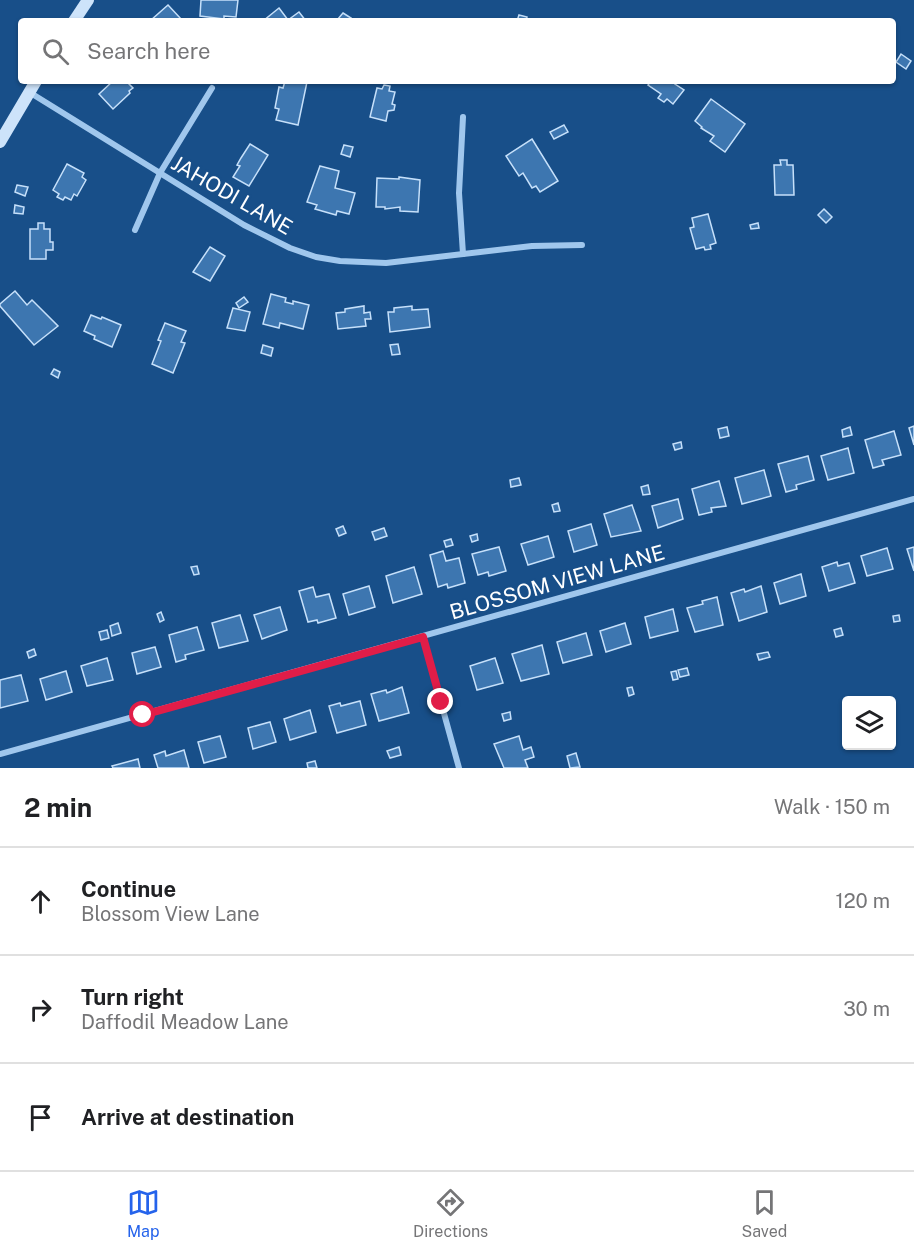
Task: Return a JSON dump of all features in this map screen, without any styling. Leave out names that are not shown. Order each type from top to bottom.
[{"type":"main road","points":[[76,18],[88,0]]},
{"type":"main road","points":[[0,142],[32,86]]},
{"type":"street","name":"JAHODI LANE","points":[[32,86],[160,173],[269,238],[316,257],[375,263],[549,244],[582,245]]},
{"type":"street","points":[[135,230],[160,173],[212,88]]},
{"type":"street","points":[[463,117],[459,194],[464,254]]},
{"type":"street","name":"BLOSSOM VIEW LANE","points":[[0,754],[914,499]]},
{"type":"street","points":[[423,637],[459,768]]},
{"type":"building","points":[[201,0],[238,0],[236,17],[200,16]]},
{"type":"building","points":[[168,5],[180,18],[153,18]]},
{"type":"building","points":[[279,8],[286,18],[267,18]]},
{"type":"building","points":[[299,12],[304,18],[291,18]]},
{"type":"building","points":[[343,13],[351,18],[339,18]]},
{"type":"building","points":[[901,54],[911,61],[906,69],[896,62]]},
{"type":"building","points":[[110,84],[129,84],[133,88],[113,109],[99,94]]},
{"type":"building","points":[[284,84],[307,84],[298,125],[276,120],[279,109],[275,108],[279,87],[283,88]]},
{"type":"building","points":[[675,84],[684,90],[673,104],[667,99],[664,102],[658,98],[661,94],[648,85]]},
{"type":"building","points":[[384,85],[390,86],[389,91],[395,92],[392,104],[395,105],[394,110],[388,111],[386,121],[370,117],[377,88],[382,89]]},
{"type":"building","points":[[711,99],[745,124],[725,152],[710,141],[714,136],[695,121]]},
{"type":"building","points":[[564,125],[568,132],[554,139],[550,132]]},
{"type":"building","points":[[532,139],[558,181],[540,192],[536,186],[532,188],[523,173],[519,176],[506,156]]},
{"type":"building","points":[[250,144],[268,155],[249,186],[233,177],[240,166],[237,165]]},
{"type":"building","points":[[344,145],[353,147],[350,157],[341,154]]},
{"type":"building","points":[[780,160],[787,160],[787,165],[793,165],[794,195],[775,195],[774,165],[781,165]]},
{"type":"building","points":[[67,164],[84,173],[82,177],[86,180],[77,196],[74,194],[71,200],[65,197],[63,200],[57,197],[59,194],[53,190]]},
{"type":"building","points":[[320,166],[339,171],[335,188],[355,193],[349,214],[337,211],[336,215],[315,209],[317,205],[307,202]]},
{"type":"building","points":[[399,177],[420,180],[418,212],[400,211],[400,207],[385,209],[385,207],[376,207],[377,178],[399,179]]},
{"type":"building","points":[[17,185],[28,187],[25,196],[15,192]]},
{"type":"building","points":[[15,205],[24,207],[23,214],[14,213]]},
{"type":"building","points":[[824,209],[832,217],[826,223],[818,215]]},
{"type":"building","points":[[708,214],[716,243],[710,245],[711,249],[705,250],[704,247],[696,249],[690,228],[694,227],[692,218]]},
{"type":"building","points":[[38,223],[44,223],[44,229],[50,229],[50,242],[53,242],[53,250],[46,250],[46,259],[30,259],[30,229],[38,229]]},
{"type":"building","points":[[758,223],[759,228],[751,229],[750,225]]},
{"type":"building","points":[[210,247],[225,256],[210,281],[193,272]]},
{"type":"building","points":[[15,291],[27,305],[32,300],[58,326],[34,345],[0,306]]},
{"type":"building","points":[[271,294],[286,298],[285,302],[293,304],[293,301],[309,305],[303,329],[280,323],[279,328],[263,324]]},
{"type":"building","points":[[244,297],[248,302],[239,308],[236,303]]},
{"type":"building","points":[[364,306],[364,313],[370,312],[371,319],[365,319],[366,326],[338,329],[336,313]]},
{"type":"building","points":[[412,306],[412,310],[428,309],[430,327],[390,332],[388,312],[394,312],[394,308]]},
{"type":"building","points":[[233,308],[250,312],[245,331],[227,328]]},
{"type":"building","points":[[91,315],[121,325],[112,347],[94,339],[95,336],[84,331]]},
{"type":"building","points":[[165,323],[186,331],[181,342],[185,343],[173,373],[152,364]]},
{"type":"building","points":[[398,344],[400,354],[392,355],[390,345]]},
{"type":"building","points":[[263,345],[273,348],[271,356],[261,353]]},
{"type":"building","points":[[54,369],[60,372],[58,378],[51,374]]},
{"type":"building","points":[[914,426],[914,445],[909,428]]},
{"type":"building","points":[[727,427],[729,436],[720,438],[718,429]]},
{"type":"building","points":[[850,427],[852,435],[843,437],[842,430]]},
{"type":"building","points":[[894,431],[901,455],[882,460],[884,465],[873,468],[865,440]]},
{"type":"building","points":[[681,442],[682,448],[675,450],[673,444]]},
{"type":"building","points":[[848,448],[854,473],[828,480],[821,456]]},
{"type":"building","points":[[808,456],[814,480],[796,485],[797,489],[786,492],[778,464]]},
{"type":"building","points":[[764,470],[771,496],[742,504],[735,478]]},
{"type":"building","points":[[519,478],[521,485],[511,487],[510,480]]},
{"type":"building","points":[[719,481],[726,506],[711,508],[712,512],[699,515],[692,489]]},
{"type":"building","points":[[648,485],[650,494],[643,495],[641,487]]},
{"type":"building","points":[[678,499],[683,519],[658,528],[652,506]]},
{"type":"building","points":[[558,503],[560,511],[554,512],[552,505]]},
{"type":"building","points":[[632,505],[641,531],[611,537],[604,514]]},
{"type":"building","points":[[591,524],[597,545],[574,552],[568,531]]},
{"type":"building","points":[[343,526],[346,533],[339,536],[336,529]]},
{"type":"building","points":[[384,528],[387,536],[375,540],[372,532]]},
{"type":"building","points":[[477,534],[478,540],[472,542],[470,536]]},
{"type":"building","points":[[548,536],[554,557],[528,565],[521,544]]},
{"type":"building","points":[[451,539],[453,545],[446,547],[444,541]]},
{"type":"building","points":[[499,547],[506,571],[489,576],[488,572],[478,575],[472,554]]},
{"type":"building","points":[[914,547],[914,571],[907,549]]},
{"type":"building","points":[[887,548],[893,569],[867,576],[861,556]]},
{"type":"building","points":[[443,551],[446,561],[459,558],[465,583],[448,588],[447,584],[438,587],[430,555]]},
{"type":"building","points":[[837,562],[838,566],[849,563],[855,583],[829,591],[822,567]]},
{"type":"building","points":[[197,566],[199,574],[194,575],[191,567]]},
{"type":"building","points":[[414,567],[422,594],[393,603],[386,576]]},
{"type":"building","points":[[801,574],[806,596],[780,604],[774,583]]},
{"type":"building","points":[[369,586],[375,607],[349,615],[343,594]]},
{"type":"building","points":[[761,586],[767,612],[739,621],[731,593],[744,589],[745,592]]},
{"type":"building","points":[[313,587],[316,597],[329,594],[336,618],[318,623],[317,620],[308,622],[299,591]]},
{"type":"building","points":[[717,597],[723,625],[695,632],[687,608]]},
{"type":"building","points":[[280,607],[287,630],[262,639],[254,615]]},
{"type":"building","points":[[673,609],[678,631],[650,638],[645,617]]},
{"type":"building","points":[[161,612],[164,620],[160,622],[157,614]]},
{"type":"building","points":[[240,615],[248,641],[219,648],[212,623]]},
{"type":"building","points":[[899,615],[900,621],[894,622],[893,616]]},
{"type":"building","points":[[118,623],[121,633],[112,636],[110,626]]},
{"type":"building","points":[[625,623],[631,644],[606,652],[600,631]]},
{"type":"building","points":[[197,627],[204,650],[185,655],[186,659],[176,662],[169,635]]},
{"type":"building","points":[[841,628],[843,635],[836,637],[834,630]]},
{"type":"building","points":[[107,630],[109,638],[101,640],[99,632]]},
{"type":"building","points":[[586,633],[592,655],[563,663],[557,642]]},
{"type":"building","points":[[542,645],[549,674],[521,681],[512,654]]},
{"type":"building","points":[[155,647],[161,667],[137,674],[132,653]]},
{"type":"building","points":[[34,649],[36,655],[29,658],[27,652]]},
{"type":"building","points":[[768,652],[770,657],[759,660],[757,654]]},
{"type":"building","points":[[107,658],[113,680],[87,686],[81,666]]},
{"type":"building","points":[[495,658],[503,683],[477,690],[470,666]]},
{"type":"building","points":[[687,668],[689,675],[680,677],[678,670]]},
{"type":"building","points":[[66,671],[72,692],[46,700],[40,679]]},
{"type":"building","points":[[676,671],[678,679],[673,680],[671,672]]},
{"type":"building","points":[[21,675],[28,701],[0,708],[0,680]]},
{"type":"building","points":[[402,687],[409,713],[379,721],[371,694],[386,690],[387,693]]},
{"type":"building","points":[[632,687],[634,694],[629,696],[627,688]]},
{"type":"building","points":[[360,701],[366,725],[337,733],[329,706],[340,703],[341,706]]},
{"type":"building","points":[[310,710],[316,732],[290,740],[284,719]]},
{"type":"building","points":[[510,712],[511,719],[504,721],[502,714]]},
{"type":"building","points":[[270,722],[276,742],[253,749],[248,728]]},
{"type":"building","points":[[220,736],[226,757],[204,763],[198,742]]},
{"type":"building","points":[[519,736],[523,750],[531,747],[534,757],[525,760],[528,768],[504,768],[494,744]]},
{"type":"building","points":[[399,747],[401,755],[390,758],[387,751]]},
{"type":"building","points":[[184,750],[189,768],[158,768],[154,755],[165,751],[166,756]]},
{"type":"building","points":[[576,753],[580,767],[570,768],[567,756]]},
{"type":"building","points":[[138,759],[140,768],[113,768],[112,766]]},
{"type":"building","points":[[315,761],[317,768],[308,768],[307,763]]},
{"type":"route","points":[[143,715],[423,637],[441,702]]}]
